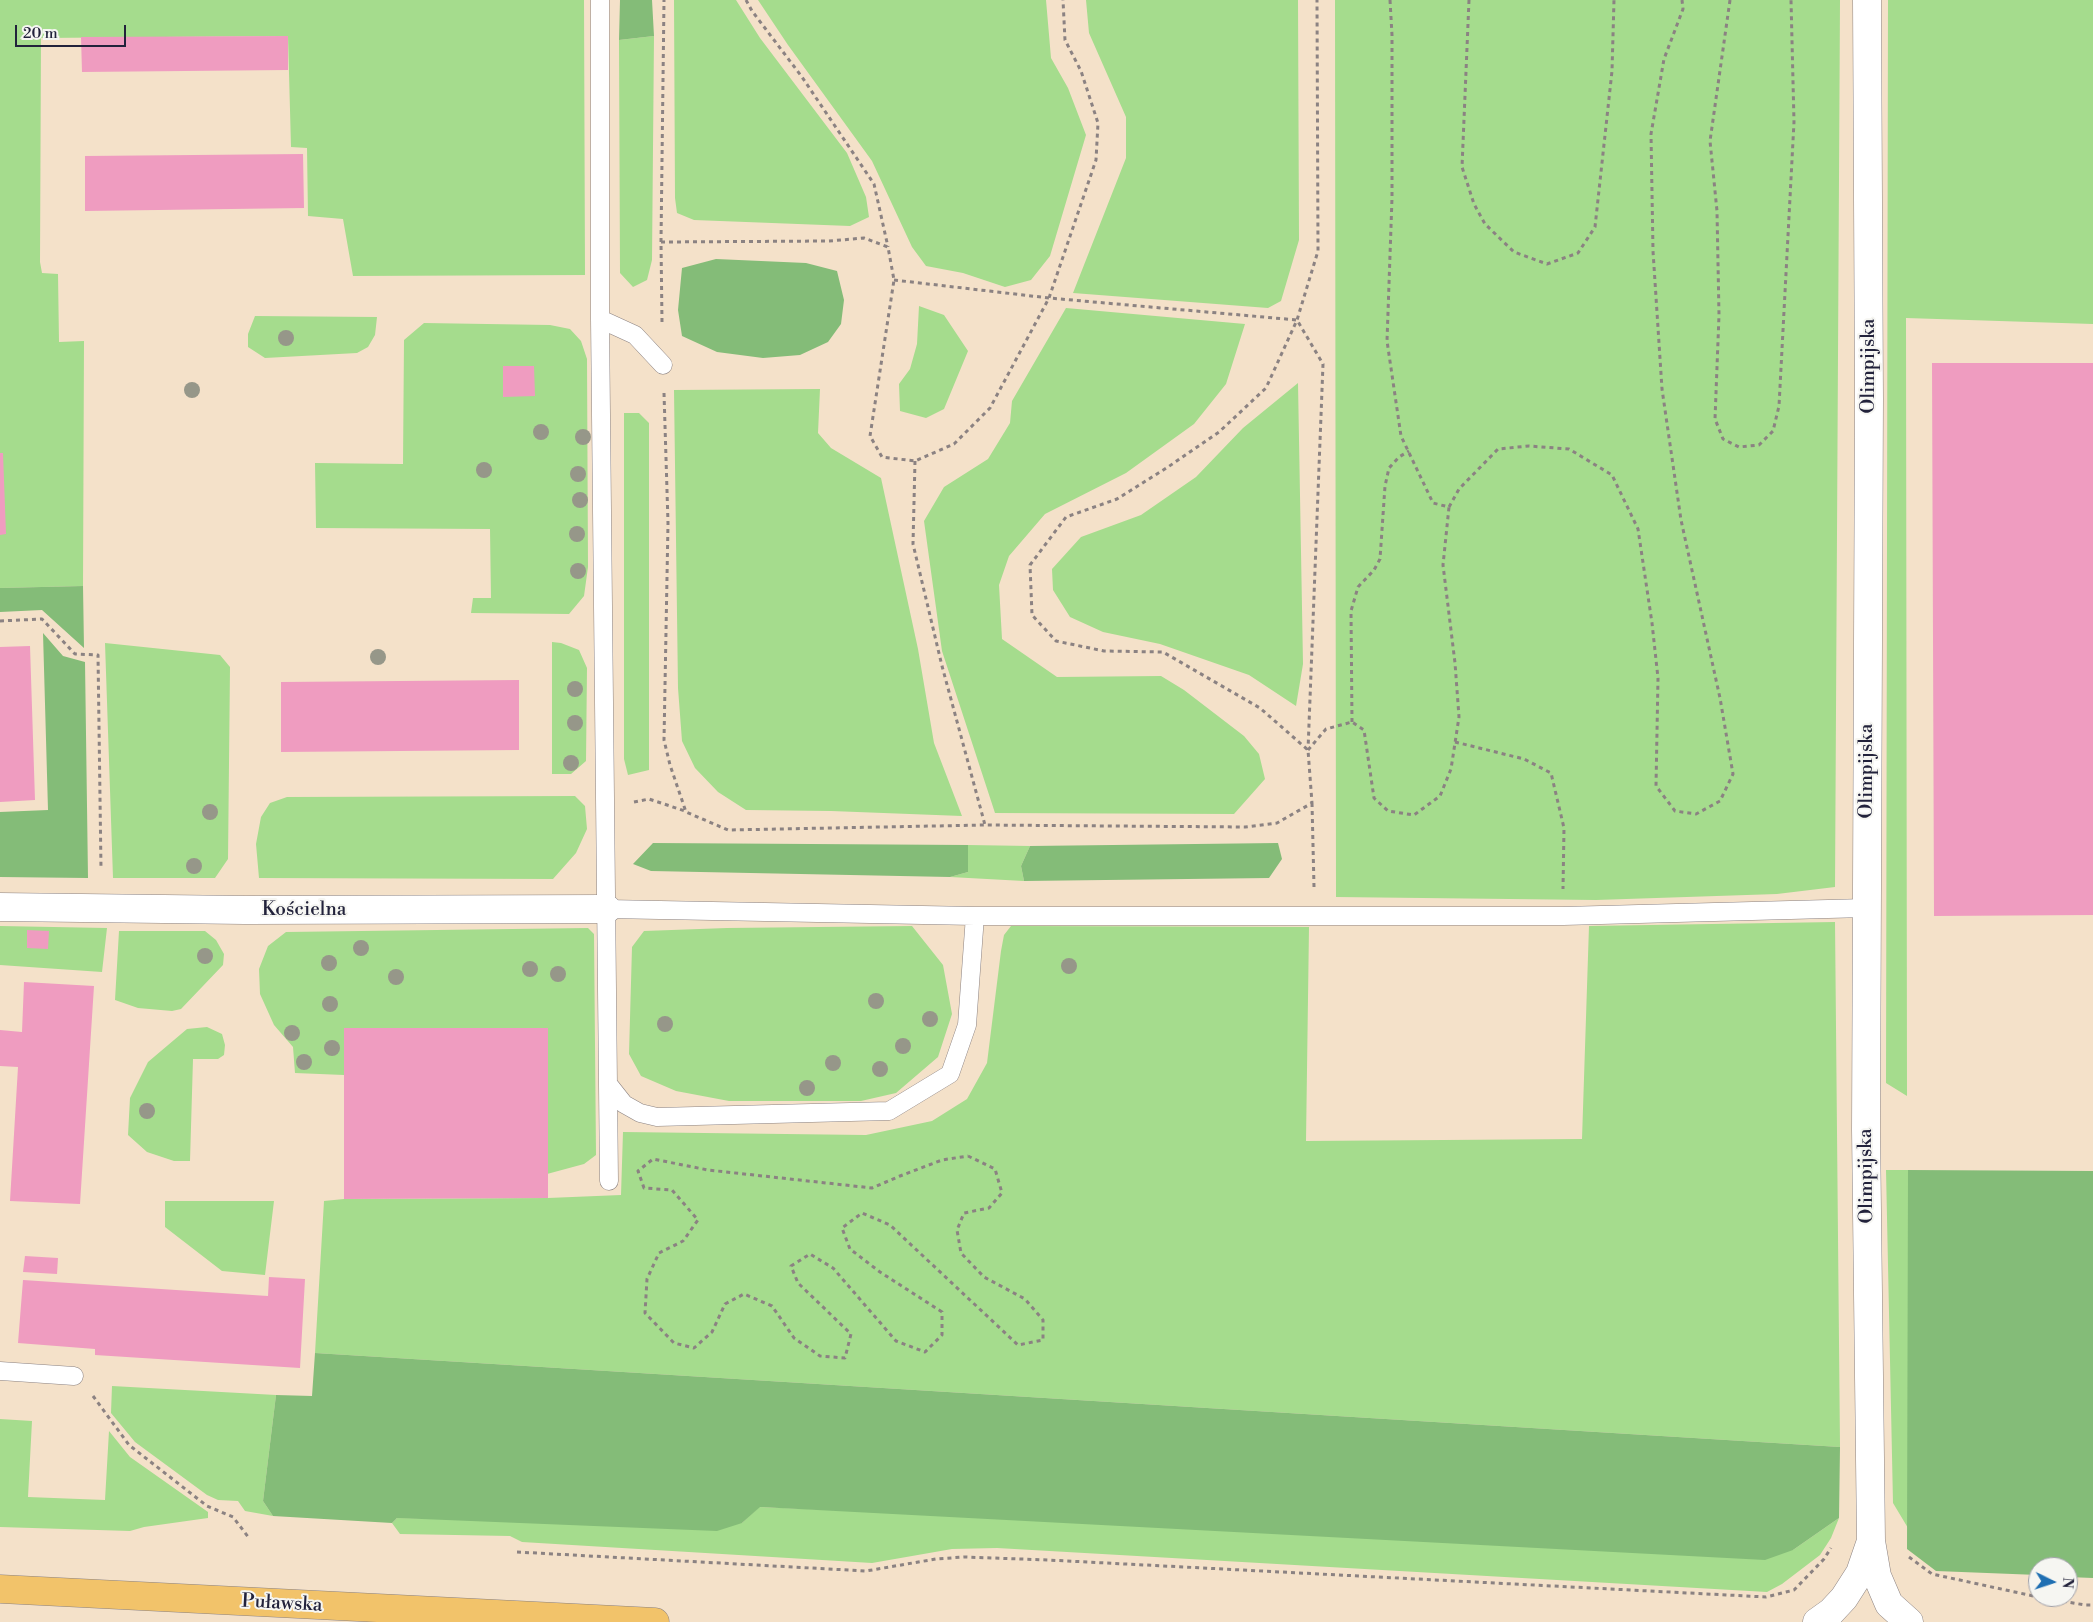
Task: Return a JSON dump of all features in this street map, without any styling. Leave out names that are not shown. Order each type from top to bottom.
[{"type":"main road","name":"Puławska","points":[[0,1589],[655,1622]]},
{"type":"street","name":"Olimpijska","points":[[1867,0],[1869,398],[1866,1129],[1871,1541],[1878,1576],[1889,1604],[1909,1622]]},
{"type":"street","name":"Kościelna","points":[[0,906],[245,910],[607,909]]},
{"type":"street","name":"Olimpijska","points":[[1817,1622],[1831,1612],[1844,1598],[1860,1573],[1871,1541]]},
{"type":"lane","points":[[600,0],[600,319],[609,1181]]},
{"type":"lane","points":[[600,319],[635,335],[662,365]]},
{"type":"lane","points":[[607,909],[975,916],[1563,916],[1866,908]]},
{"type":"lane","points":[[609,1085],[624,1104],[640,1113],[657,1117],[889,1112],[950,1074],[967,1025],[975,916]]},
{"type":"lane","points":[[0,1371],[74,1376]]},
{"type":"path","points":[[664,0],[661,242],[662,365],[668,522],[664,740],[686,812]]},
{"type":"path","points":[[746,0],[752,11],[802,76],[874,184],[894,280],[870,436],[882,457],[915,461],[954,444],[990,408],[1049,298],[1096,160],[1098,123],[1082,71],[1065,40],[1063,0]]},
{"type":"path","points":[[1308,750],[1260,708],[1208,676],[1163,652],[1104,651],[1056,641],[1032,615],[1030,565],[1066,517],[1117,500],[1219,432],[1266,388],[1298,320],[1318,251],[1317,0]]},
{"type":"path","points":[[1390,0],[1392,198],[1388,341],[1401,436],[1433,503],[1449,507]]},
{"type":"path","points":[[1470,0],[1462,167],[1474,204],[1485,224],[1514,252],[1547,264],[1578,254],[1595,227],[1612,71],[1614,0]]},
{"type":"path","points":[[1308,750],[1326,729],[1352,722],[1364,730],[1374,798],[1388,811],[1414,815],[1440,796],[1451,769],[1459,717],[1455,663],[1443,565],[1449,507],[1459,489],[1498,449],[1529,446],[1569,449],[1612,476],[1638,529],[1658,678],[1656,786],[1675,811],[1696,814],[1720,801],[1733,774],[1720,698],[1681,520],[1662,389],[1653,251],[1651,134],[1664,59],[1683,9],[1682,0]]},
{"type":"path","points":[[1730,0],[1710,141],[1717,211],[1719,315],[1715,419],[1723,439],[1739,447],[1759,446],[1773,431],[1779,406],[1794,122],[1791,0]]},
{"type":"path","points":[[661,242],[829,241],[864,238],[888,247]]},
{"type":"path","points":[[894,280],[1049,298],[1298,320]]},
{"type":"path","points":[[1298,320],[1323,364],[1308,750],[1312,802],[1314,916]]},
{"type":"path","points":[[1352,722],[1351,610],[1358,587],[1374,570],[1380,559],[1388,468],[1399,457],[1409,451]]},
{"type":"path","points":[[915,461],[913,544],[942,666],[985,825]]},
{"type":"path","points":[[0,621],[42,619],[75,654],[98,655],[101,869]]},
{"type":"path","points":[[1455,742],[1524,760],[1552,772],[1564,828],[1563,916]]},
{"type":"path","points":[[606,806],[649,799],[728,830],[985,825],[1245,827],[1277,824],[1312,802]]},
{"type":"path","points":[[968,1156],[995,1169],[1002,1193],[989,1208],[964,1213],[957,1230],[961,1253],[984,1277],[1026,1299],[1043,1320],[1043,1340],[1018,1346],[890,1225],[862,1213],[842,1228],[850,1249],[880,1272],[942,1312],[942,1335],[925,1352],[896,1342],[834,1268],[810,1254],[791,1266],[798,1283],[851,1334],[845,1358],[820,1356],[794,1338],[772,1306],[744,1294],[725,1304],[712,1332],[694,1348],[674,1343],[645,1313],[647,1279],[659,1253],[683,1241],[698,1220],[672,1190],[644,1188],[638,1171],[653,1159],[708,1170],[872,1188],[942,1160],[968,1156]]},
{"type":"path","points":[[74,1376],[84,1384],[129,1445],[208,1506],[234,1517],[249,1538]]},
{"type":"path","points":[[517,1552],[866,1571],[936,1559],[964,1557],[1048,1560],[1766,1598],[1794,1590],[1824,1559],[1834,1543]]},
{"type":"path","points":[[1908,1557],[1932,1574],[2028,1595]]},
{"type":"path","points":[[2078,1604],[2093,1605]]},
{"type":"green space","points":[[0,0],[584,0],[585,275],[353,276],[343,219],[308,216],[307,148],[291,147],[288,36],[41,38],[40,262],[42,273],[58,274],[59,342],[84,341],[83,586],[0,588]]},
{"type":"green space","points":[[620,0],[652,0],[654,36],[619,40]]},
{"type":"green space","points":[[674,0],[736,0],[760,38],[847,153],[866,197],[869,217],[850,226],[694,220],[677,213],[675,198]]},
{"type":"green space","points":[[758,0],[1046,0],[1051,58],[1068,88],[1086,135],[1050,256],[1031,280],[1005,287],[963,273],[926,266],[912,247],[872,161],[788,45]]},
{"type":"green space","points":[[1086,0],[1298,0],[1299,240],[1281,301],[1268,308],[1073,293],[1126,158],[1126,117],[1089,33]]},
{"type":"green space","points":[[1335,0],[1840,0],[1835,887],[1777,894],[1596,900],[1336,897]]},
{"type":"green space","points":[[1888,0],[2093,0],[2093,324],[1906,318],[1907,1096],[1886,1083]]},
{"type":"green space","points":[[654,36],[652,260],[647,280],[633,287],[620,273],[619,40]]},
{"type":"green space","points":[[716,259],[806,263],[837,271],[844,300],[841,324],[828,342],[800,355],[763,358],[717,352],[682,336],[678,310],[682,268]]},
{"type":"green space","points":[[919,306],[944,315],[968,351],[944,409],[926,418],[900,411],[899,384],[910,369],[917,344]]},
{"type":"green space","points":[[1066,308],[1245,324],[1226,384],[1194,424],[1126,473],[1045,514],[1009,556],[999,585],[1002,639],[1057,677],[1161,676],[1184,690],[1244,736],[1259,754],[1265,779],[1234,814],[995,813],[942,651],[924,521],[944,487],[988,459],[1010,423],[1012,401]]},
{"type":"green space","points":[[255,316],[377,317],[375,335],[368,347],[357,353],[265,358],[248,347],[248,334]]},
{"type":"green space","points":[[424,323],[550,325],[570,329],[581,341],[587,359],[588,567],[584,596],[569,614],[471,613],[473,598],[491,598],[490,529],[316,528],[315,463],[403,464],[404,340]]},
{"type":"green space","points":[[1298,383],[1303,664],[1296,706],[1249,675],[1160,644],[1103,632],[1070,617],[1053,590],[1052,569],[1081,537],[1141,515],[1196,477],[1243,428]]},
{"type":"green space","points":[[820,389],[818,433],[831,448],[881,478],[918,649],[934,743],[962,816],[746,810],[718,792],[695,768],[682,741],[678,688],[674,390]]},
{"type":"green space","points":[[624,413],[639,413],[649,423],[649,770],[628,775],[624,759]]},
{"type":"green space","points":[[83,586],[84,648],[42,610],[0,612],[0,588]]},
{"type":"green space","points":[[43,633],[63,656],[85,662],[88,878],[0,877],[0,812],[48,810]]},
{"type":"green space","points":[[552,642],[561,643],[579,650],[587,668],[586,761],[571,774],[552,774]]},
{"type":"green space","points":[[105,643],[220,655],[230,667],[228,859],[215,878],[113,878]]},
{"type":"green space","points":[[575,796],[585,806],[587,829],[576,853],[553,879],[259,878],[256,844],[261,817],[270,803],[287,797]]},
{"type":"green space","points":[[653,843],[968,845],[968,872],[950,877],[651,871],[633,864]]},
{"type":"green space","points":[[1278,843],[1282,859],[1269,878],[1024,881],[1021,866],[1030,846]]},
{"type":"green space","points":[[968,845],[1030,846],[1021,866],[1024,881],[950,877],[968,872]]},
{"type":"green space","points":[[1835,922],[1840,1447],[315,1353],[324,1201],[344,1199],[548,1198],[621,1195],[623,1132],[866,1135],[932,1121],[967,1099],[987,1063],[1001,951],[1004,935],[1011,926],[1309,927],[1306,1141],[1582,1139],[1589,926]]},
{"type":"green space","points":[[0,926],[107,928],[102,972],[0,965]]},
{"type":"green space","points":[[912,926],[943,965],[952,1014],[938,1057],[896,1093],[861,1101],[729,1101],[676,1091],[641,1076],[629,1054],[632,947],[644,931]]},
{"type":"green space","points":[[588,928],[594,934],[596,1155],[584,1164],[547,1174],[344,1075],[295,1073],[293,1047],[274,1025],[260,994],[259,969],[268,946],[286,932]]},
{"type":"green space","points":[[119,931],[205,931],[216,940],[224,954],[223,965],[181,1009],[172,1011],[138,1008],[115,1000]]},
{"type":"green space","points":[[207,1027],[222,1034],[225,1045],[224,1055],[218,1059],[193,1059],[190,1161],[174,1161],[147,1152],[128,1135],[130,1098],[148,1062],[187,1029]]},
{"type":"green space","points":[[1886,1170],[1908,1170],[1908,1528],[1893,1503]]},
{"type":"green space","points":[[1908,1170],[2093,1171],[2093,1578],[2078,1577],[2078,1557],[2028,1557],[2028,1575],[1936,1571],[1907,1549]]},
{"type":"green space","points":[[165,1201],[274,1201],[265,1275],[222,1271],[165,1227]]},
{"type":"green space","points":[[315,1353],[1840,1447],[1839,1518],[1793,1550],[1765,1560],[760,1507],[742,1523],[717,1531],[397,1518],[392,1523],[273,1516],[263,1501],[276,1395],[312,1396]]},
{"type":"green space","points":[[112,1386],[276,1395],[263,1501],[273,1516],[245,1511],[238,1501],[218,1500],[207,1495],[135,1442],[111,1413]]},
{"type":"green space","points":[[0,1419],[32,1421],[28,1497],[105,1500],[109,1431],[130,1457],[208,1512],[208,1518],[144,1527],[130,1531],[0,1527]]},
{"type":"green space","points":[[759,1507],[1793,1550],[1839,1518],[1831,1538],[1820,1555],[1782,1584],[1767,1592],[997,1548],[952,1549],[872,1563],[522,1542],[510,1536],[400,1534],[392,1523],[397,1518],[742,1523]]},
{"type":"building","points":[[288,36],[288,70],[82,72],[81,37]]},
{"type":"building","points":[[303,154],[304,208],[85,211],[85,156]]},
{"type":"building","points":[[1932,363],[2093,363],[2093,915],[1934,916]]},
{"type":"building","points":[[503,366],[534,366],[535,396],[503,397]]},
{"type":"building","points":[[0,453],[3,453],[6,534],[0,535]]},
{"type":"building","points":[[30,646],[35,800],[0,802],[0,647]]},
{"type":"building","points":[[519,680],[519,750],[281,752],[281,682]]},
{"type":"building","points":[[27,930],[49,931],[48,949],[27,948]]},
{"type":"building","points":[[24,982],[94,986],[80,1204],[10,1201],[18,1067],[0,1066],[0,1030],[22,1032]]},
{"type":"building","points":[[344,1028],[548,1028],[548,1198],[344,1199]]},
{"type":"building","points":[[25,1256],[58,1258],[57,1274],[23,1272]]},
{"type":"building","points":[[269,1277],[305,1279],[300,1368],[95,1355],[95,1349],[18,1343],[23,1280],[268,1296]]}]
